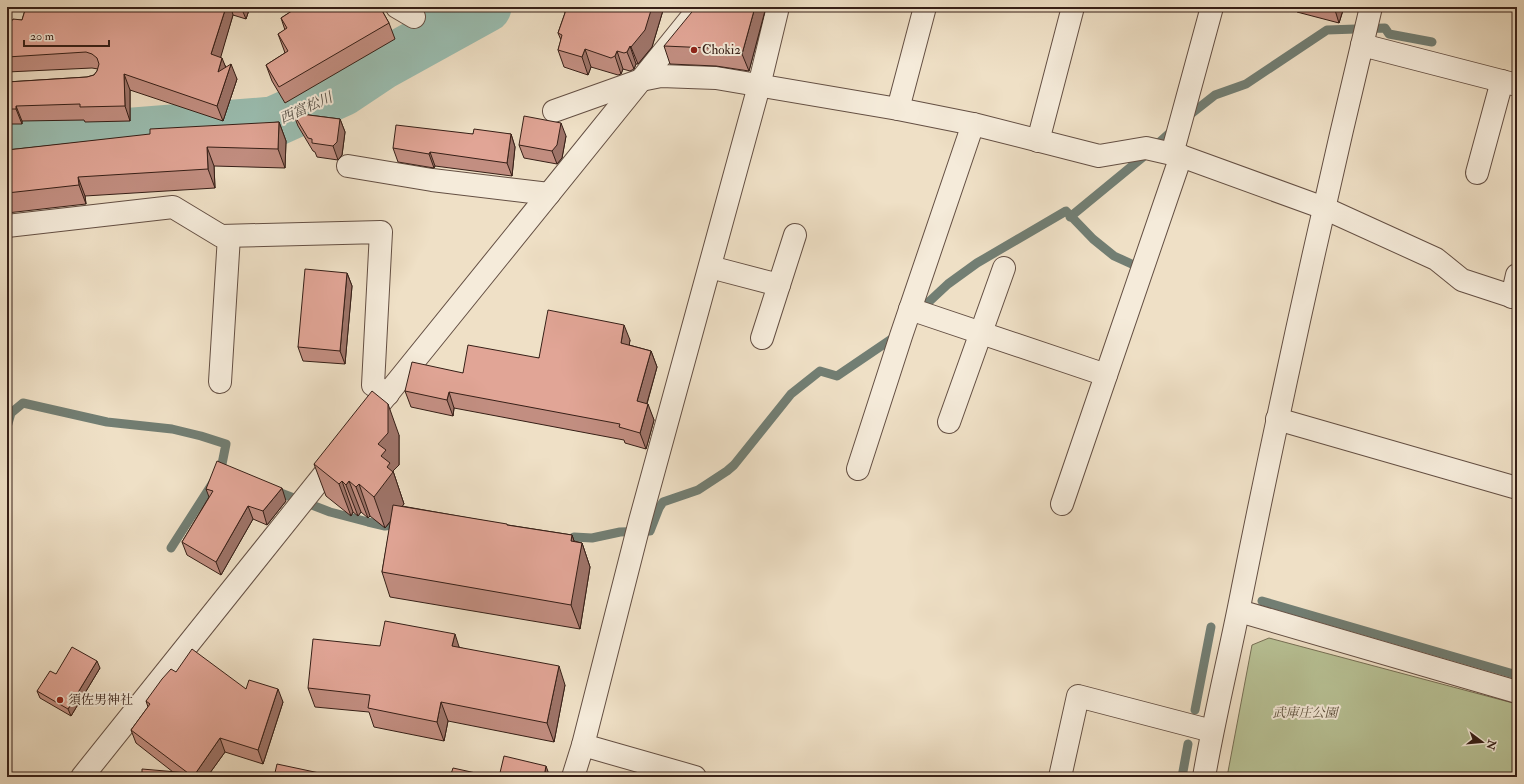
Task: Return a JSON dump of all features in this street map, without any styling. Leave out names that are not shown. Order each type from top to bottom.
[{"type":"street","points":[[82,777],[700,7]]},
{"type":"street","points":[[573,777],[583,745],[640,521],[663,442],[759,86],[778,7]]},
{"type":"street","points":[[898,109],[925,7]]},
{"type":"street","points":[[1038,141],[1073,7]]},
{"type":"street","points":[[1062,504],[1106,374],[1176,155],[1212,7]]},
{"type":"street","points":[[1204,777],[1212,731],[1277,419],[1371,7]]},
{"type":"street","points":[[1362,45],[1512,81],[1477,173]]},
{"type":"street","points":[[554,111],[641,80],[661,76],[716,78],[898,109],[973,124],[1098,156],[1146,148],[1176,155],[1324,208],[1436,259],[1462,280],[1514,298],[1517,275]]},
{"type":"street","points":[[858,469],[912,317],[973,124]]},
{"type":"street","points":[[348,166],[432,180],[549,194]]},
{"type":"street","points":[[7,226],[173,207],[221,236],[381,232],[373,385],[388,394]]},
{"type":"street","points":[[762,338],[795,235]]},
{"type":"street","points":[[220,382],[229,236]]},
{"type":"street","points":[[710,268],[779,285]]},
{"type":"street","points":[[949,422],[1004,268]]},
{"type":"street","points":[[912,317],[981,332],[1106,374]]},
{"type":"street","points":[[1277,419],[1517,488]]},
{"type":"street","points":[[1238,611],[1517,692]]},
{"type":"street","points":[[1060,777],[1078,696],[1212,731]]},
{"type":"street","points":[[583,745],[695,777]]},
{"type":"green space","name":"武庫庄公園","points":[[1269,638],[1513,703],[1517,710],[1516,777],[1227,777],[1252,645]]},
{"type":"building","points":[[26,7],[226,7],[211,54],[222,58],[218,72],[231,64],[217,106],[124,74],[125,106],[80,107],[80,104],[16,106],[16,109],[7,109],[7,82],[87,77],[94,75],[99,64],[97,58],[86,52],[7,57],[7,20],[22,20]]},
{"type":"building","points":[[298,7],[380,7],[389,23],[279,87],[266,65],[288,51],[278,34],[287,28],[281,18]]},
{"type":"building","points":[[565,7],[652,7],[645,30],[631,47],[630,46],[627,52],[624,53],[617,51],[615,56],[611,58],[585,49],[582,57],[558,50],[562,35],[558,33],[566,10],[564,10]]},
{"type":"building","points":[[696,7],[755,7],[742,54],[710,48],[664,46]]},
{"type":"building","points":[[1324,7],[1335,7],[1335,10]]},
{"type":"building","points":[[293,113],[340,119],[337,142],[333,146],[312,143],[312,139],[308,138]]},
{"type":"building","points":[[524,116],[561,123],[557,145],[552,151],[519,145]]},
{"type":"building","points":[[279,122],[278,149],[207,147],[208,169],[78,177],[79,185],[7,193],[7,150],[150,134],[150,129]]},
{"type":"building","points":[[396,125],[473,134],[474,129],[511,134],[507,163],[430,152],[429,154],[393,148]]},
{"type":"building","points":[[305,269],[347,273],[340,351],[298,347]]},
{"type":"building","points":[[548,310],[624,325],[621,343],[651,351],[637,401],[648,404],[640,433],[619,427],[620,424],[449,392],[447,400],[405,391],[412,362],[463,373],[468,345],[539,358]]},
{"type":"building","points":[[372,391],[388,404],[388,433],[378,444],[386,450],[381,456],[390,463],[387,467],[393,472],[374,497],[359,484],[356,487],[349,481],[346,485],[342,481],[339,484],[314,464]]},
{"type":"building","points":[[217,461],[282,488],[263,511],[248,506],[216,562],[182,542],[213,491],[206,489]]},
{"type":"building","points":[[393,505],[572,535],[571,541],[582,543],[571,605],[382,572]]},
{"type":"building","points":[[385,621],[455,634],[452,646],[559,666],[547,723],[441,702],[437,722],[368,708],[370,695],[308,688],[313,639],[380,646]]},
{"type":"building","points":[[72,647],[97,661],[68,709],[37,691],[50,671],[56,674]]},
{"type":"building","points":[[192,649],[246,689],[249,680],[278,689],[258,750],[220,738],[193,777],[131,730],[150,704],[146,701],[162,679],[171,669],[176,672]]},
{"type":"building","points":[[504,756],[546,766],[544,777],[499,777]]},
{"type":"building","points":[[277,764],[324,774],[324,777],[274,777]]},
{"type":"building","points":[[453,768],[494,777],[450,777]]},
{"type":"building","points":[[142,769],[189,773],[186,777],[142,777]]},
{"type":"waterway","name":"西富松川","points":[[7,143],[273,122],[342,91],[381,65],[486,7]]},
{"type":"waterway","points":[[1187,117],[1215,95],[1246,84],[1327,30],[1385,28],[1389,34],[1432,42]]},
{"type":"waterway","points":[[1070,217],[1143,157],[1174,129]]},
{"type":"waterway","points":[[919,311],[948,284],[977,263],[1066,211],[1093,239],[1114,256],[1136,266]]},
{"type":"waterway","points":[[562,542],[565,543],[574,537],[592,538],[620,532],[650,531],[663,502],[698,490],[727,471],[734,465],[791,394],[820,371],[837,376],[893,338],[897,333]]},
{"type":"waterway","points":[[7,427],[11,413],[23,403],[107,422],[172,429],[226,444],[221,469],[226,472]]},
{"type":"waterway","points":[[171,548],[214,481]]},
{"type":"waterway","points":[[273,490],[330,512],[385,526],[401,524]]},
{"type":"waterway","points":[[1262,601],[1517,675]]},
{"type":"waterway","points":[[1195,710],[1211,627]]},
{"type":"waterway","points":[[1182,777],[1188,744]]},
{"type":"place","name":"Choki2","points":[[694,50]]},
{"type":"place","name":"須佐男神社","points":[[60,700]]}]
